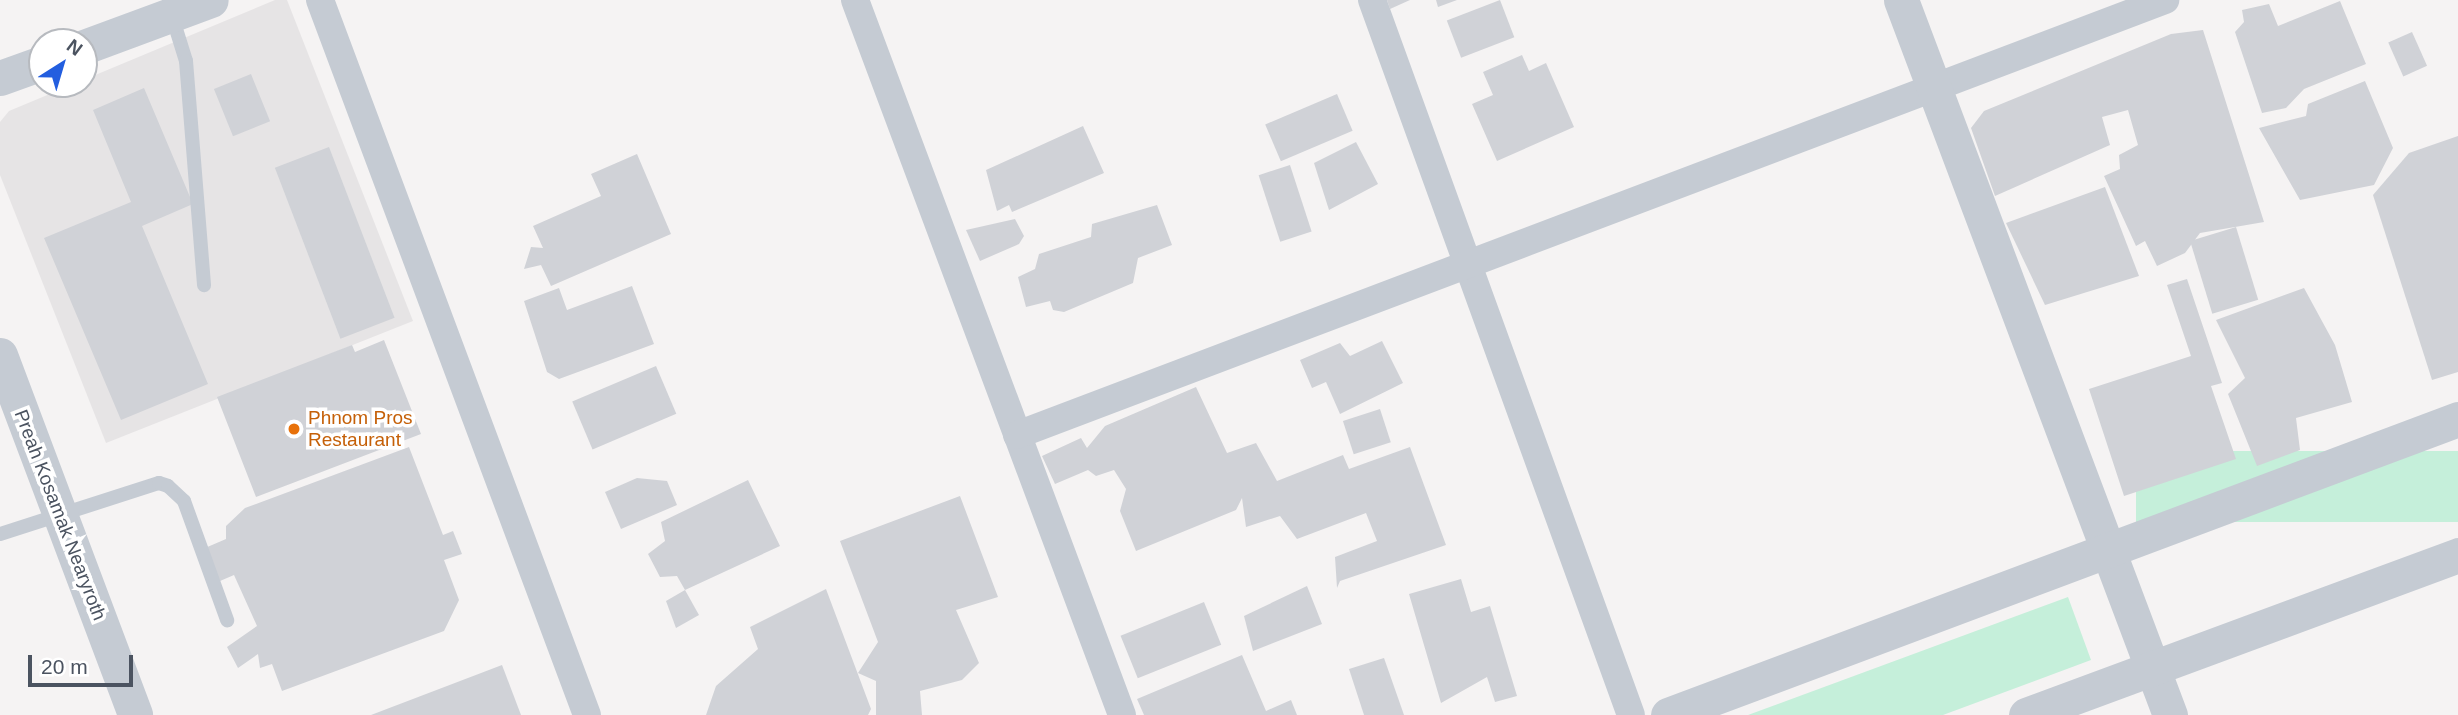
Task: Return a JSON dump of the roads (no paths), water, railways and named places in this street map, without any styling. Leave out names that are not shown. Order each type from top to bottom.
[{"type":"street","points":[[98,42],[211,0]]},
{"type":"street","points":[[320,0],[587,715]]},
{"type":"street","points":[[855,0],[1122,715]]},
{"type":"street","points":[[1372,0],[1631,715]]},
{"type":"street","points":[[1901,0],[2170,715]]},
{"type":"street","points":[[1017,435],[2165,0]]},
{"type":"street","points":[[0,78],[28,67]]},
{"type":"street","name":"Preah Kosamak Nearyroth","points":[[0,355],[135,715]]},
{"type":"street","points":[[1668,715],[2458,419]]},
{"type":"street","points":[[2026,715],[2458,555]]},
{"type":"lane","points":[[171,15],[186,61],[204,285]]},
{"type":"lane","points":[[0,534],[159,483],[168,486],[184,501],[227,620]]},
{"type":"place","name":"Phnom Pros Restaurant","points":[[294,429]]}]
